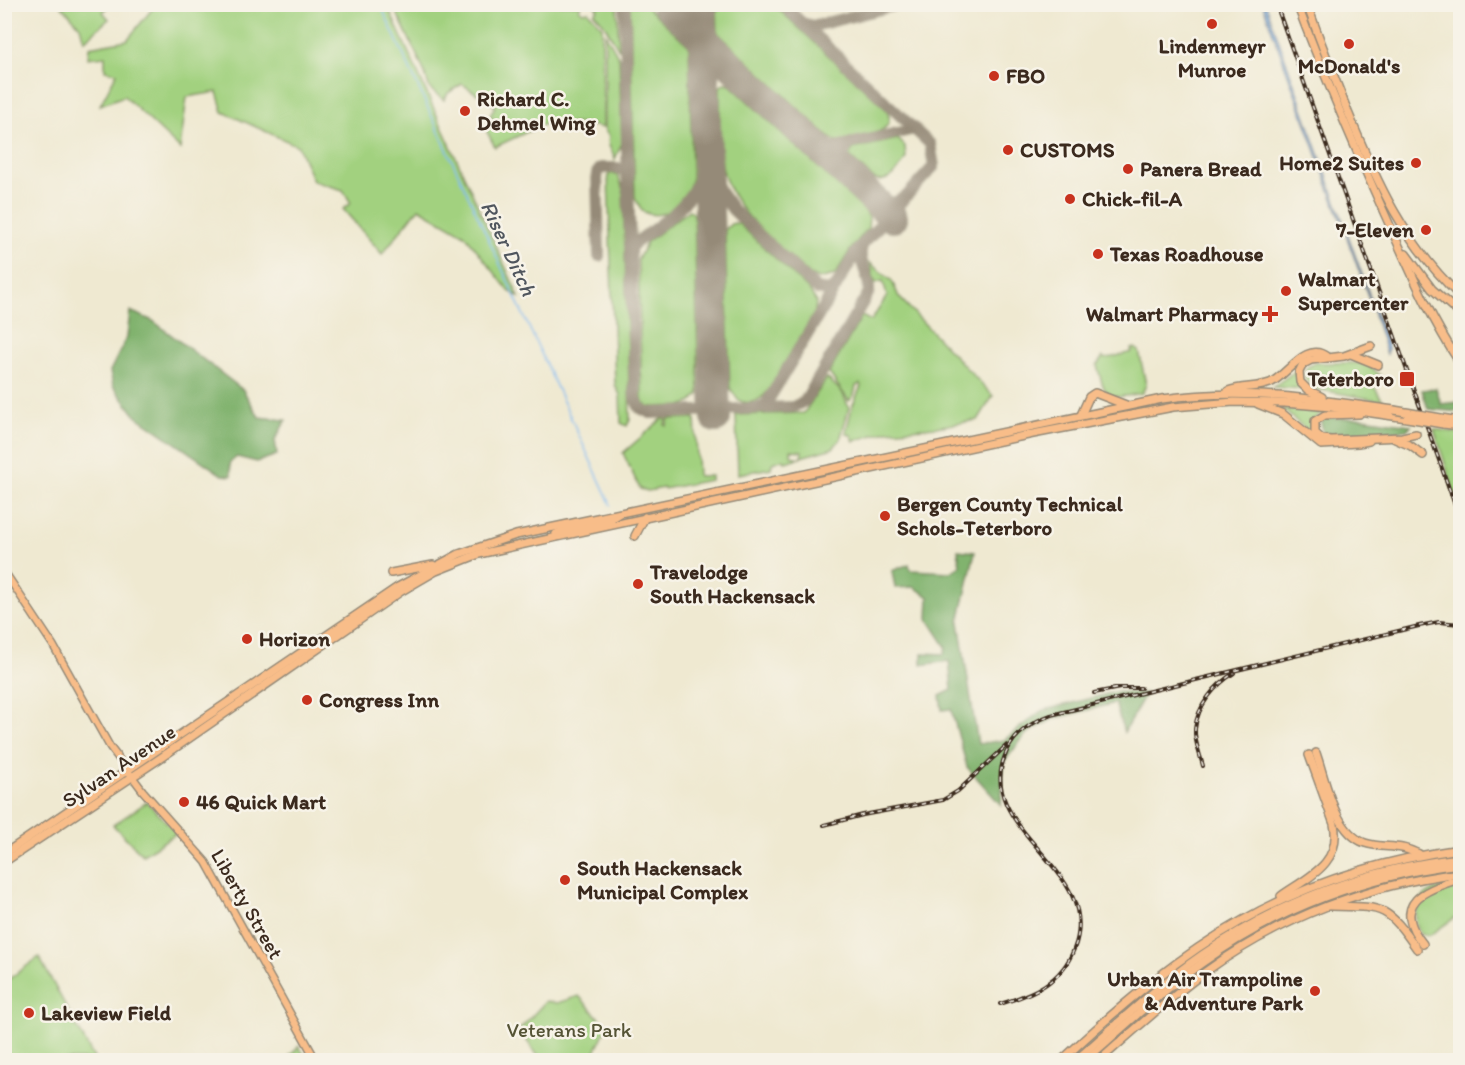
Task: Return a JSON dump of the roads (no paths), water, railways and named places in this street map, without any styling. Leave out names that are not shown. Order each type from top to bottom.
[{"type":"highway","points":[[1297,4],[1331,92],[1421,295],[1461,363]]},
{"type":"highway","points":[[1307,4],[1358,136],[1382,190],[1414,244],[1461,296]]},
{"type":"highway","points":[[1379,201],[1396,237],[1418,272],[1444,302],[1461,314]]},
{"type":"highway","points":[[1329,400],[1304,387],[1299,376],[1300,369],[1305,362],[1351,354],[1371,346]]},
{"type":"highway","points":[[1222,393],[1239,387],[1271,382],[1300,358],[1310,354],[1324,354],[1327,357]]},
{"type":"highway","points":[[1351,354],[1378,365]]},
{"type":"highway","points":[[1081,415],[1089,397],[1095,393],[1128,405]]},
{"type":"highway","points":[[248,693],[398,587],[466,551],[508,537],[1099,411],[1170,398],[1222,393],[1273,394],[1329,400],[1444,421],[1461,420]]},
{"type":"highway","points":[[248,693],[393,596],[429,575],[487,552],[1117,417],[1183,406],[1252,402],[1395,413]]},
{"type":"highway","points":[[1252,402],[1283,414],[1321,445],[1358,443],[1380,438]]},
{"type":"highway","points":[[1099,411],[1117,417]]},
{"type":"highway","points":[[1033,435],[1047,428],[1088,418],[1099,411]]},
{"type":"highway","points":[[1370,412],[1321,416],[1315,421],[1315,433],[1327,440],[1393,438],[1416,434]]},
{"type":"highway","points":[[1444,421],[1461,428]]},
{"type":"highway","points":[[1393,438],[1411,446],[1423,455]]},
{"type":"highway","points":[[628,521],[638,514],[681,504],[708,494]]},
{"type":"highway","points":[[548,538],[568,528],[611,519],[622,512]]},
{"type":"highway","points":[[635,536],[645,517]]},
{"type":"highway","points":[[391,573],[439,564]]},
{"type":"highway","name":"Sylvan Avenue","points":[[4,862],[248,693]]},
{"type":"highway","points":[[1062,1060],[1176,963],[1224,930],[1261,909],[1325,864],[1334,849],[1336,833],[1312,754],[1337,814],[1350,834],[1363,842],[1402,848],[1422,855]]},
{"type":"highway","name":"Sylvan Avenue","points":[[4,854],[131,774]]},
{"type":"highway","points":[[1261,909],[1334,878],[1390,861],[1461,849]]},
{"type":"highway","points":[[1076,1060],[1140,1003],[1190,963],[1271,914],[1314,894],[1360,878],[1406,866],[1461,858]]},
{"type":"highway","points":[[1086,1060],[1176,982],[1214,954],[1262,926],[1305,905],[1356,886],[1402,874],[1461,864]]},
{"type":"highway","points":[[1100,1060],[1166,1003],[1215,965],[1273,930],[1325,906],[1394,885],[1461,873]]},
{"type":"highway","points":[[1424,944],[1413,930],[1411,923],[1410,915],[1416,901],[1426,890],[1461,879]]},
{"type":"highway","points":[[1325,906],[1364,907],[1382,911],[1395,919],[1417,949]]},
{"type":"main road","name":"Liberty Street","points":[[4,571],[53,645],[110,747],[143,791],[199,851],[206,862],[315,1060]]},
{"type":"water","points":[[1263,5],[1266,5],[1385,339],[1388,348],[1387,355],[1371,304]]},
{"type":"waterway","name":"Riser Ditch","points":[[380,4],[611,505]]},
{"type":"railway","points":[[1276,4],[1460,519]]},
{"type":"railway","points":[[1000,1004],[1044,986],[1061,971],[1074,949],[1079,920],[1072,895],[1057,871],[1020,827],[1006,803],[1000,779],[1007,751],[1025,728],[1051,715],[1419,626],[1439,622],[1460,624]]},
{"type":"railway","points":[[1203,766],[1195,738],[1196,720],[1208,697],[1234,673]]},
{"type":"railway","points":[[1094,693],[1120,688],[1141,688]]},
{"type":"railway","points":[[824,825],[943,800],[958,791],[1007,745]]},
{"type":"place","name":"Lindenmeyr Munroe","points":[[1212,24]]},
{"type":"place","name":"McDonald's","points":[[1349,44]]},
{"type":"place","name":"FBO","points":[[994,76]]},
{"type":"place","name":"Richard C. Dehmel Wing","points":[[465,111]]},
{"type":"place","name":"CUSTOMS","points":[[1008,150]]},
{"type":"place","name":"Home2 Suites","points":[[1416,163]]},
{"type":"place","name":"Panera Bread","points":[[1128,169]]},
{"type":"place","name":"Chick-fil-A","points":[[1070,199]]},
{"type":"place","name":"7-Eleven","points":[[1426,230]]},
{"type":"place","name":"Texas Roadhouse","points":[[1098,254]]},
{"type":"place","name":"Walmart Supercenter","points":[[1286,291]]},
{"type":"place","name":"Walmart Pharmacy","points":[[1270,314]]},
{"type":"place","name":"Teterboro","points":[[1407,379]]},
{"type":"place","name":"Bergen County Technical Schols-Teterboro","points":[[885,516]]},
{"type":"place","name":"Travelodge South Hackensack","points":[[638,584]]},
{"type":"place","name":"Horizon","points":[[247,639]]},
{"type":"place","name":"Congress Inn","points":[[307,700]]},
{"type":"place","name":"46 Quick Mart","points":[[184,802]]},
{"type":"place","name":"South Hackensack Municipal Complex","points":[[565,880]]},
{"type":"place","name":"Urban Air Trampoline & Adventure Park","points":[[1315,991]]},
{"type":"place","name":"Lakeview Field","points":[[29,1013]]},
{"type":"park label","name":"Veterans Park","points":[[569,1030]]}]
